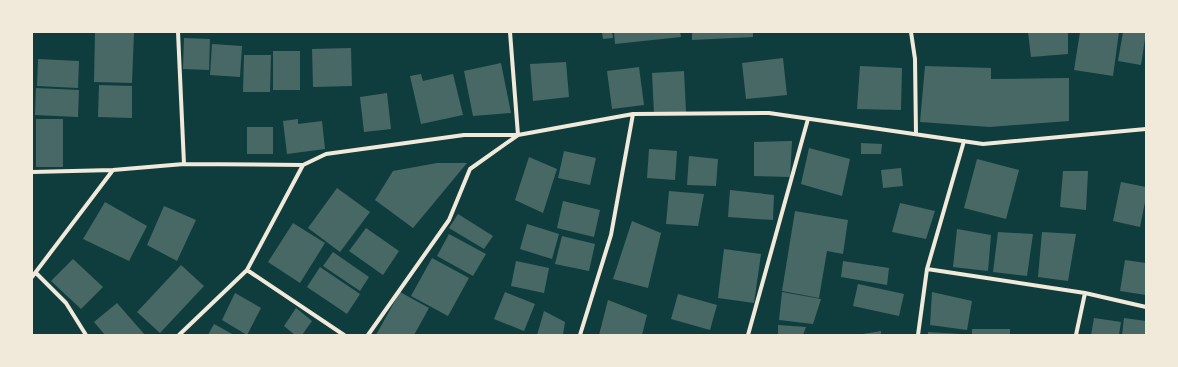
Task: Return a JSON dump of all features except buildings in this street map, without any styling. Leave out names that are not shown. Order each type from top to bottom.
[{"type":"street","points":[[178,32],[184,164]]},
{"type":"street","points":[[510,32],[518,135]]},
{"type":"street","points":[[912,32],[915,59],[916,134]]},
{"type":"street","points":[[32,172],[113,170],[184,164],[303,165],[326,154],[464,135],[518,135],[633,114],[769,113],[983,144],[1146,129]]},
{"type":"street","points":[[580,335],[611,235],[633,114]]},
{"type":"street","points":[[748,335],[808,119]]},
{"type":"street","points":[[368,335],[449,220],[470,169],[518,135]]},
{"type":"street","points":[[918,335],[927,269],[964,141]]},
{"type":"street","points":[[179,335],[247,270],[303,165]]},
{"type":"street","points":[[32,277],[113,170]]},
{"type":"street","points":[[927,269],[1085,293],[1146,307]]},
{"type":"street","points":[[247,270],[344,335]]},
{"type":"street","points":[[36,273],[66,303],[86,335]]},
{"type":"street","points":[[1076,335],[1085,293]]}]
